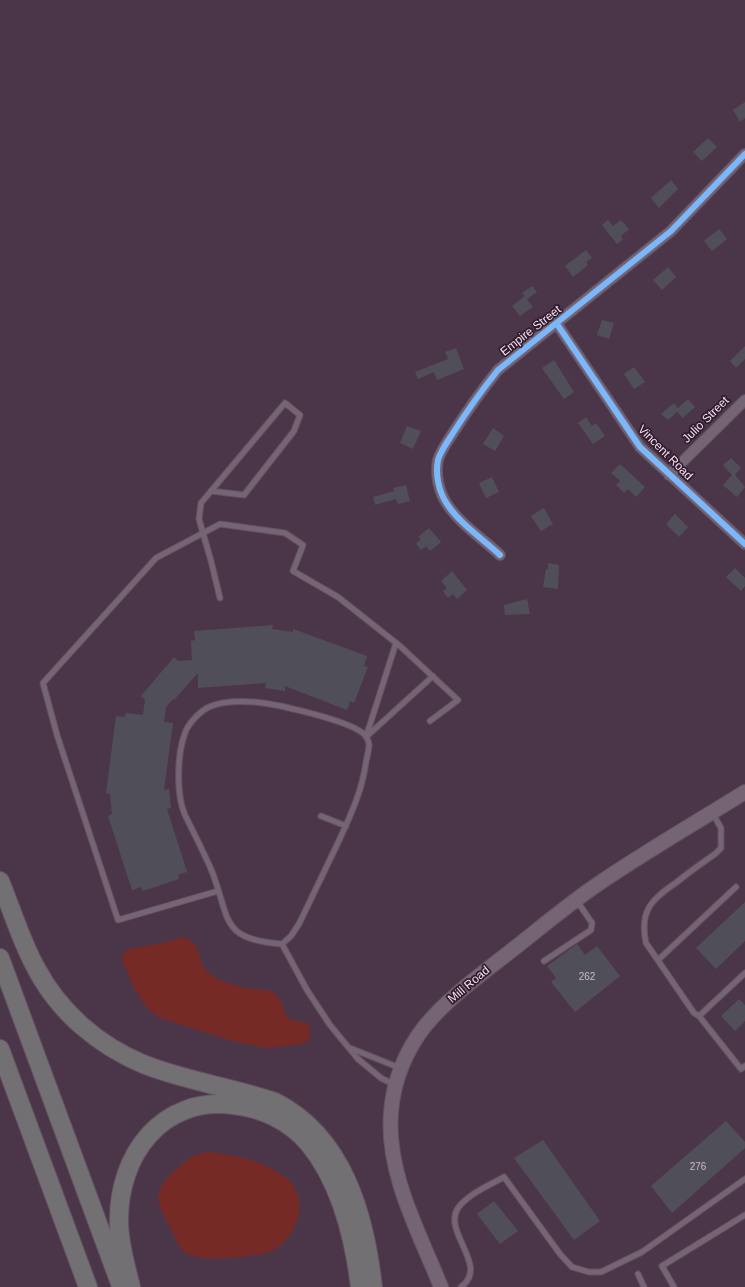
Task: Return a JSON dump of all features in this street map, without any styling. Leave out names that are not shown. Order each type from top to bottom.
[{"type":"highway","points":[[0,881],[30,956],[46,984],[68,1012],[95,1037],[144,1064],[275,1102],[293,1112],[315,1130],[333,1154],[349,1186],[363,1231],[373,1287]]},
{"type":"highway","points":[[0,958],[121,1287]]},
{"type":"highway","points":[[0,1049],[88,1287]]},
{"type":"highway","points":[[131,1287],[121,1244],[119,1221],[122,1197],[130,1165],[139,1147],[151,1132],[165,1120],[193,1107],[215,1104],[240,1105],[270,1114],[289,1125],[308,1143],[328,1173],[338,1194],[349,1230],[360,1287]]},
{"type":"main road","name":"Mill Road","points":[[441,1287],[403,1190],[394,1161],[391,1139],[390,1113],[395,1086],[401,1068],[418,1036],[441,1008],[484,972],[577,900],[666,840],[745,792]]},
{"type":"street","name":"Empire Street","points":[[500,555],[460,519],[446,503],[438,485],[438,460],[443,449],[482,390],[498,370],[671,231],[745,154]]},
{"type":"street","name":"Vincent Road","points":[[557,324],[633,438],[669,475],[745,544]]},
{"type":"street","name":"Julio Street","points":[[669,475],[745,400]]},
{"type":"lane","points":[[211,491],[244,495],[294,431],[300,415],[284,403],[201,502],[199,519],[202,533],[212,561],[220,598]]},
{"type":"lane","points":[[218,891],[118,920],[57,735],[43,683],[156,558],[220,524],[285,533],[303,545],[293,571],[338,596],[396,643],[458,700],[430,721]]},
{"type":"lane","points":[[366,737],[396,643]]},
{"type":"lane","points":[[366,737],[433,676]]},
{"type":"lane","points":[[231,702],[256,702],[306,711],[360,731],[366,737],[369,746],[365,772],[356,803],[299,924],[291,936],[282,944],[262,943],[246,938],[234,930],[226,916],[218,891],[198,838],[185,814],[180,797],[180,752],[185,732],[197,716],[209,707],[231,702]]},
{"type":"lane","points":[[712,813],[721,828],[721,848],[715,854],[656,896],[648,908],[644,920],[644,932],[646,943],[694,1013],[699,1016],[742,1069],[745,1066]]},
{"type":"lane","points":[[321,816],[346,826]]},
{"type":"lane","points":[[658,960],[736,887]]},
{"type":"lane","points":[[544,961],[592,930],[592,923],[577,900]]},
{"type":"lane","points":[[282,944],[307,990],[330,1024],[349,1048],[363,1065],[395,1086]]},
{"type":"lane","points":[[699,1016],[745,973]]},
{"type":"lane","points":[[349,1048],[401,1068]]},
{"type":"lane","points":[[461,1287],[468,1279],[471,1269],[455,1225],[456,1212],[462,1204],[504,1177],[560,1254],[572,1267],[589,1272],[602,1272],[642,1252],[745,1179]]},
{"type":"lane","points":[[674,1287],[662,1266],[745,1214]]},
{"type":"lane","points":[[638,1274],[644,1287]]},
{"type":"shaded area","points":[[181,937],[194,943],[205,968],[214,976],[237,986],[274,992],[281,1001],[286,1016],[292,1020],[307,1023],[310,1026],[309,1039],[303,1044],[265,1048],[233,1041],[157,1016],[146,1007],[133,986],[121,957],[128,949],[168,942]]},
{"type":"shaded area","points":[[208,1152],[229,1155],[265,1165],[285,1177],[293,1185],[298,1195],[298,1216],[289,1237],[281,1245],[272,1251],[262,1254],[216,1259],[189,1255],[183,1251],[160,1205],[158,1198],[159,1191],[168,1177],[188,1159]]},
{"type":"building","points":[[745,102],[745,118],[740,122],[733,110]]},
{"type":"building","points":[[708,138],[717,147],[702,161],[693,152]]},
{"type":"building","points":[[671,180],[678,189],[659,208],[651,198]]},
{"type":"building","points":[[608,220],[613,226],[621,220],[629,229],[621,236],[623,239],[617,244],[602,225]]},
{"type":"building","points":[[719,229],[727,239],[712,251],[704,241]]},
{"type":"building","points":[[586,250],[592,258],[586,262],[588,265],[573,277],[565,266]]},
{"type":"building","points":[[668,267],[676,277],[662,290],[653,280]]},
{"type":"building","points":[[532,286],[537,292],[527,299],[533,307],[520,316],[512,306],[525,296],[522,293]]},
{"type":"building","points":[[602,320],[614,323],[609,339],[597,335]]},
{"type":"building","points":[[745,346],[745,359],[736,368],[730,361]]},
{"type":"building","points":[[456,348],[464,369],[437,380],[434,372],[418,379],[415,372],[448,359],[445,352]]},
{"type":"building","points":[[554,360],[574,392],[564,399],[542,368]]},
{"type":"building","points":[[634,367],[645,382],[634,389],[624,374]]},
{"type":"building","points":[[688,399],[695,407],[683,418],[677,412],[668,420],[661,414],[674,403],[678,408]]},
{"type":"building","points":[[586,417],[592,426],[596,423],[605,436],[593,444],[578,423]]},
{"type":"building","points":[[407,426],[421,431],[413,449],[400,443]]},
{"type":"building","points":[[493,428],[504,436],[495,451],[483,444]]},
{"type":"building","points":[[731,458],[741,468],[735,475],[745,487],[737,497],[723,485],[732,475],[723,465]]},
{"type":"building","points":[[620,464],[645,487],[636,497],[628,489],[624,493],[616,485],[620,481],[611,473]]},
{"type":"building","points":[[492,477],[499,492],[486,498],[479,483]]},
{"type":"building","points":[[406,485],[410,501],[398,504],[396,499],[375,505],[373,497],[394,491],[393,488]]},
{"type":"building","points":[[544,508],[553,524],[541,531],[531,516]]},
{"type":"building","points":[[675,514],[688,527],[679,537],[666,524]]},
{"type":"building","points":[[429,528],[441,542],[430,551],[426,546],[421,550],[416,544],[421,539],[418,537]]},
{"type":"building","points":[[548,563],[559,565],[558,589],[543,587],[546,569],[548,569]]},
{"type":"building","points":[[735,568],[745,578],[745,586],[741,591],[726,577]]},
{"type":"building","points":[[452,571],[467,590],[457,599],[453,594],[448,598],[443,591],[447,588],[441,581]]},
{"type":"building","points":[[527,599],[530,614],[505,615],[504,605]]},
{"type":"building","points":[[273,625],[272,629],[293,632],[293,629],[367,656],[364,666],[368,667],[354,703],[350,701],[347,710],[285,686],[285,691],[265,688],[266,683],[198,688],[198,673],[166,707],[164,722],[173,723],[164,790],[169,789],[171,808],[167,809],[187,872],[178,875],[179,879],[143,891],[141,887],[132,890],[108,816],[112,814],[110,794],[106,793],[116,716],[125,717],[126,713],[143,715],[145,700],[141,696],[174,657],[178,661],[192,660],[191,641],[195,640],[194,631]]},
{"type":"building","points":[[745,902],[745,941],[716,969],[696,948]]},
{"type":"building","points":[[577,944],[585,955],[597,946],[620,976],[575,1012],[551,982],[556,978],[547,966]]},
{"type":"building","points":[[739,999],[745,1005],[745,1021],[735,1031],[721,1016]]},
{"type":"building","points":[[726,1121],[745,1142],[745,1148],[672,1213],[651,1186]]},
{"type":"building","points":[[543,1140],[600,1221],[574,1240],[514,1158]]},
{"type":"building","points":[[494,1201],[518,1231],[500,1244],[477,1214]]},
{"type":"cycle path","points":[[500,555],[458,518],[444,499],[438,483],[437,466],[438,460],[445,446],[480,393],[498,370],[671,231],[745,154]]},
{"type":"cycle path","points":[[557,324],[640,447],[745,544]]}]
